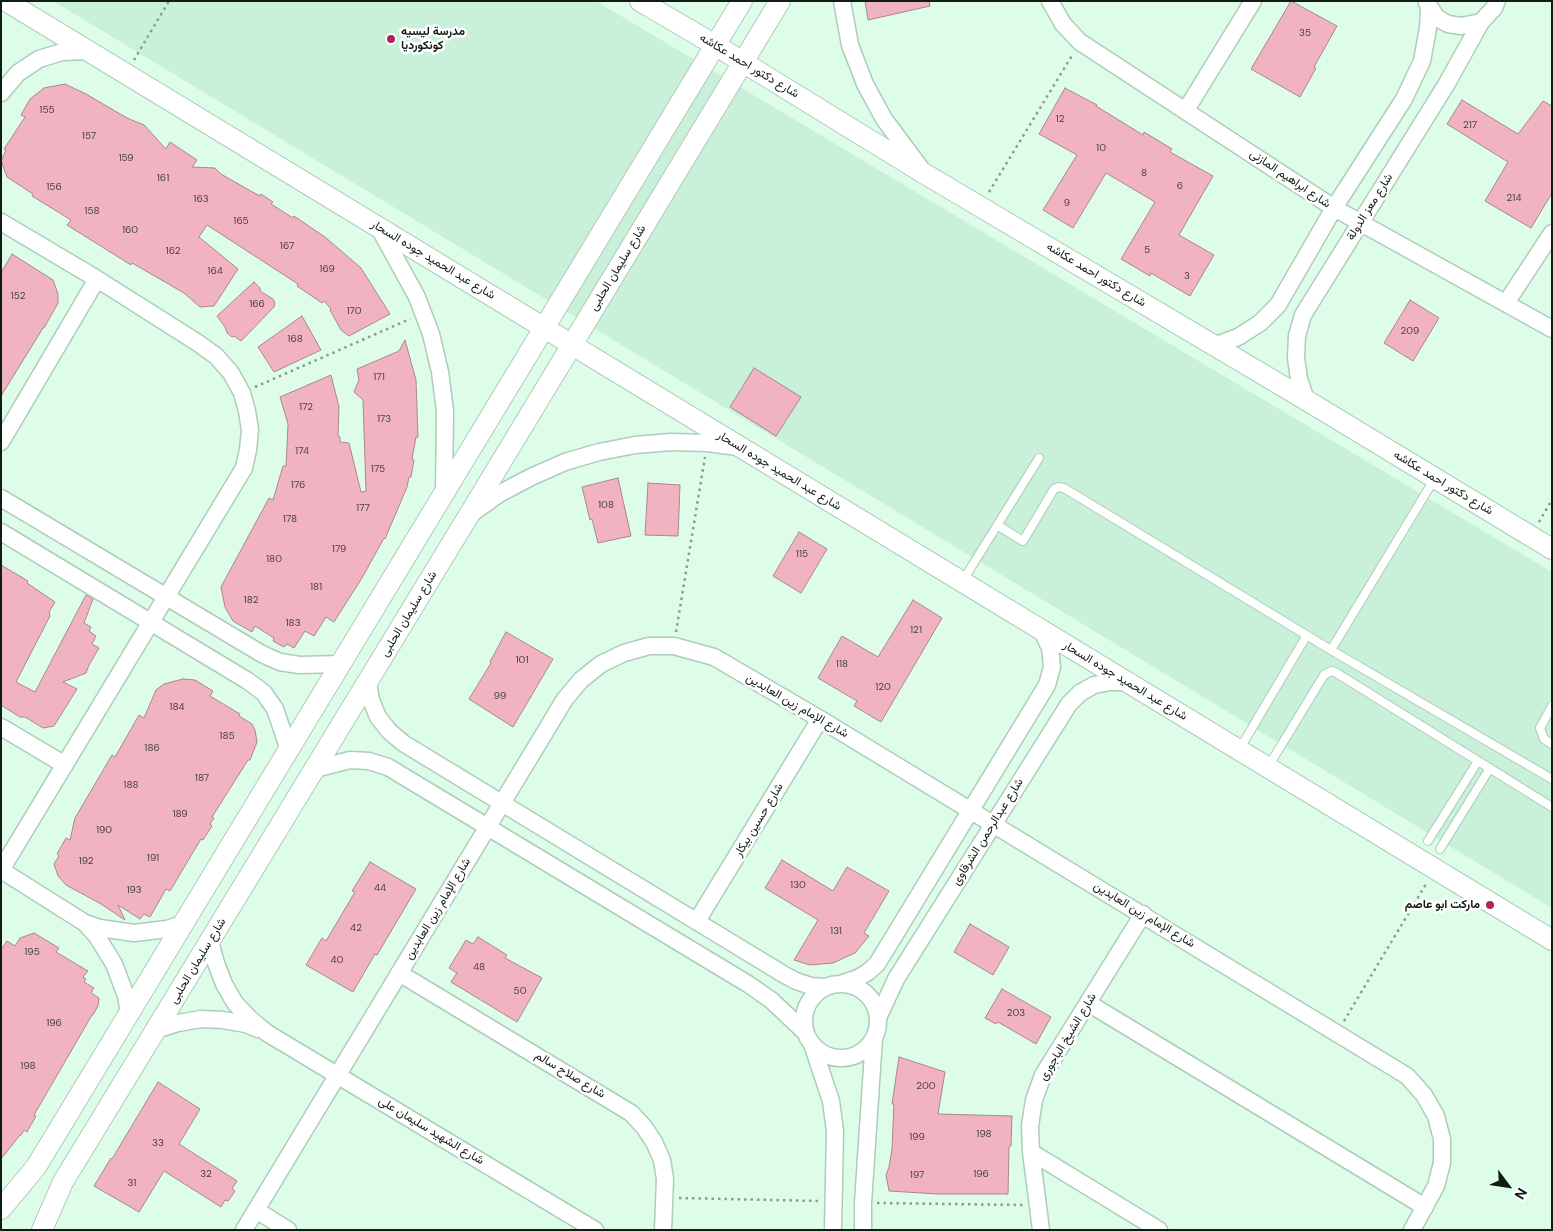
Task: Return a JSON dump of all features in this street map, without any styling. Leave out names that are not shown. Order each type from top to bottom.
[{"type":"street","name":"شارع عبد الحميد جوده السحار","points":[[6,1],[1042,632],[1552,940]]},
{"type":"street","name":"شارع دكتور احمد عكاشه","points":[[640,1],[925,174],[1306,400],[1552,549]]},
{"type":"street","points":[[1,1209],[36,1167],[742,1]]},
{"type":"street","name":"شارع سليمان الحلبى","points":[[42,1230],[64,1182],[780,1]]},
{"type":"street","points":[[842,1],[850,44],[865,84],[884,119],[925,174]]},
{"type":"street","name":"شارع ابراهيم المازنى","points":[[1050,1],[1063,24],[1080,42],[1334,208],[1552,329]]},
{"type":"street","points":[[1186,110],[1253,1]]},
{"type":"street","name":"شارع معز الدولة","points":[[1306,400],[1299,380],[1296,358],[1297,336],[1303,314],[1446,84],[1481,22],[1494,8],[1497,1]]},
{"type":"street","points":[[1427,5],[1437,18],[1448,24],[1461,26],[1481,22]]},
{"type":"street","points":[[1214,346],[1238,337],[1260,323],[1278,305],[1334,208],[1404,99],[1422,61],[1426,43],[1427,5]]},
{"type":"street","points":[[1,93],[18,73],[38,59],[62,52],[87,51]]},
{"type":"street","points":[[1,222],[97,278],[198,342],[216,356],[231,373],[242,393],[248,411],[250,430],[244,468],[1,870],[85,922],[100,928],[134,934],[167,930],[183,924]]},
{"type":"street","points":[[378,226],[417,297],[431,334],[440,372],[445,411],[444,493]]},
{"type":"street","points":[[1506,303],[1552,233]]},
{"type":"street","points":[[1,442],[97,278]]},
{"type":"street","points":[[469,516],[499,494],[531,476],[565,462],[599,452],[635,445],[653,444],[708,443],[741,448]]},
{"type":"street","points":[[1,498],[262,654],[280,662],[298,666],[341,664]]},
{"type":"street","points":[[1,532],[248,681],[264,693],[275,709],[289,750]]},
{"type":"street","points":[[398,569],[426,586]]},
{"type":"street","name":"شارع عبدالرحمن الشرقاوى","points":[[834,985],[858,978],[878,964],[1047,685],[1052,667],[1050,648],[1042,632]]},
{"type":"street","name":"شارع الإمام زين العابدين","points":[[244,1230],[565,699],[581,680],[601,664],[624,653],[649,646],[674,646],[714,657],[820,719],[1338,1032],[1407,1076],[1424,1095],[1436,1116],[1442,1139],[1442,1163],[1436,1186],[1412,1230]]},
{"type":"street","points":[[315,769],[350,760],[369,761],[388,767],[748,984],[771,1000],[821,1052],[833,1057],[845,1058],[856,1055],[867,1048],[874,1038],[878,1028],[878,1018],[874,1004],[866,993],[854,986],[811,986],[796,981],[402,743],[378,717],[371,700],[368,682]]},
{"type":"street","name":"شارع عبدالرحمن الشرقاوى","points":[[878,1018],[896,979],[1068,704],[1080,693],[1094,685],[1126,682]]},
{"type":"street","name":"شارع حسين بيكار","points":[[697,921],[820,719]]},
{"type":"street","points":[[1,727],[65,765]]},
{"type":"street","points":[[238,835],[265,851]]},
{"type":"street","name":"شارع الشيخ الباجورى","points":[[1041,1230],[1031,1152],[1030,1126],[1034,1100],[1043,1075],[1143,914]]},
{"type":"street","points":[[85,922],[96,935],[114,964],[126,996],[129,1013]]},
{"type":"street","name":"شارع الشهيد سليمان على","points":[[210,941],[216,963],[236,1003],[250,1019],[267,1033],[595,1230]]},
{"type":"street","name":"شارع صلاح سالم","points":[[399,973],[631,1113],[654,1142],[662,1160],[666,1197],[663,1230]]},
{"type":"street","points":[[833,1230],[836,1131],[831,1101],[804,1022],[810,1001],[818,992],[834,985]]},
{"type":"street","points":[[1088,1003],[1425,1207]]},
{"type":"street","name":"شارع الشهيد سليمان على","points":[[156,1030],[178,1023],[201,1019],[224,1020],[246,1024],[267,1033]]},
{"type":"street","points":[[863,1230],[863,1203],[874,1038]]},
{"type":"street","points":[[91,1077],[118,1093]]},
{"type":"street","points":[[1031,1152],[1159,1230]]},
{"type":"street","points":[[256,1210],[288,1230]]},
{"type":"lane","points":[[962,582],[1039,458]]},
{"type":"lane","points":[[1331,650],[1435,478]]},
{"type":"lane","points":[[997,525],[1023,541],[1054,489],[1061,487],[1331,650],[1552,779]]},
{"type":"lane","points":[[1239,750],[1307,635]]},
{"type":"lane","points":[[1268,767],[1324,675],[1331,671],[1339,674],[1552,807]]},
{"type":"lane","points":[[1552,706],[1540,728],[1541,735],[1552,744]]},
{"type":"lane","points":[[1428,841],[1478,760]]},
{"type":"lane","points":[[1440,849],[1490,768]]},
{"type":"path","points":[[126,74],[169,1]]},
{"type":"path","points":[[980,206],[1080,42]]},
{"type":"path","points":[[242,393],[423,314]]},
{"type":"path","points":[[674,646],[708,443]]},
{"type":"path","points":[[1530,536],[1550,503]]},
{"type":"path","points":[[1338,1032],[1435,870]]},
{"type":"path","points":[[666,1197],[834,1202]]},
{"type":"path","points":[[863,1203],[1038,1205]]},
{"type":"shaded area","points":[[53,1],[596,1],[1552,572],[1552,908]]},
{"type":"building","points":[[865,1],[929,1],[930,6],[868,20]]},
{"type":"building","points":[[1291,1],[1337,26],[1300,97],[1251,69]]},
{"type":"building","points":[[65,84],[127,118],[144,125],[166,149],[170,142],[197,160],[192,167],[215,168],[221,174],[249,190],[260,196],[261,194],[273,202],[271,204],[293,218],[294,216],[325,237],[361,268],[390,314],[349,336],[341,330],[331,309],[324,301],[322,303],[297,286],[298,284],[207,225],[199,237],[238,269],[214,306],[200,307],[184,293],[132,263],[131,265],[67,225],[71,220],[32,196],[33,194],[7,177],[1,161],[6,150],[4,149],[25,117],[21,115],[30,99],[44,88]]},
{"type":"building","points":[[1065,88],[1097,105],[1143,135],[1144,132],[1172,149],[1170,152],[1213,176],[1179,235],[1214,255],[1190,296],[1151,273],[1150,276],[1121,259],[1155,202],[1106,173],[1073,228],[1043,210],[1077,155],[1039,134]]},
{"type":"building","points":[[1462,100],[1518,134],[1543,101],[1552,106],[1552,193],[1531,228],[1485,201],[1508,162],[1447,124]]},
{"type":"building","points":[[12,254],[53,280],[58,294],[58,303],[1,396],[1,273]]},
{"type":"building","points":[[254,282],[260,288],[260,291],[273,299],[275,303],[274,307],[241,341],[227,333],[217,316]]},
{"type":"building","points":[[1410,300],[1439,318],[1413,361],[1384,343]]},
{"type":"building","points":[[302,316],[321,350],[274,372],[258,347]]},
{"type":"building","points":[[405,340],[416,380],[418,437],[416,437],[412,459],[414,460],[411,477],[409,477],[407,487],[385,539],[334,622],[326,617],[314,636],[305,631],[294,648],[287,644],[284,647],[273,641],[274,638],[255,626],[252,632],[233,621],[225,607],[221,587],[269,498],[273,500],[283,466],[286,466],[288,424],[280,397],[331,375],[339,407],[338,436],[340,437],[340,442],[349,443],[361,492],[366,491],[363,400],[354,392],[359,380],[357,369],[399,351]]},
{"type":"building","points":[[754,368],[801,397],[776,436],[730,407]]},
{"type":"building","points":[[618,478],[631,536],[598,543],[582,487]]},
{"type":"building","points":[[648,483],[680,485],[678,536],[645,535]]},
{"type":"building","points":[[799,532],[827,549],[801,593],[773,576]]},
{"type":"building","points":[[1,565],[28,581],[27,583],[55,602],[49,612],[50,616],[16,682],[35,692],[86,595],[93,599],[84,623],[91,627],[89,631],[96,636],[92,644],[99,648],[86,673],[63,682],[77,689],[54,726],[43,728],[1,705]]},
{"type":"building","points":[[913,600],[942,618],[881,722],[854,706],[857,701],[818,678],[842,636],[878,657]]},
{"type":"building","points":[[506,632],[553,659],[513,727],[469,699],[491,663]]},
{"type":"building","points":[[183,679],[195,680],[213,691],[210,696],[240,714],[239,716],[252,724],[257,742],[250,760],[248,760],[212,817],[214,818],[210,824],[212,826],[203,840],[201,839],[170,891],[166,889],[150,917],[144,914],[140,919],[118,905],[125,920],[101,904],[66,885],[58,876],[54,864],[66,838],[70,840],[75,818],[112,755],[115,757],[139,715],[144,718],[156,690],[164,684]]},
{"type":"building","points":[[782,860],[833,891],[847,867],[889,891],[864,933],[869,936],[855,953],[833,963],[810,965],[794,960],[818,920],[765,888]]},
{"type":"building","points":[[370,862],[416,889],[353,992],[306,965],[322,938],[326,941],[355,892],[352,891]]},
{"type":"building","points":[[970,924],[1009,947],[993,975],[954,952]]},
{"type":"building","points":[[34,933],[59,948],[56,952],[88,971],[83,977],[86,979],[84,982],[94,988],[91,993],[99,998],[98,1006],[34,1115],[36,1116],[27,1132],[24,1130],[1,1159],[1,950],[7,941],[15,946],[20,938]]},
{"type":"building","points":[[478,937],[507,955],[505,958],[542,978],[517,1022],[451,982],[457,973],[449,968],[466,940],[473,944]]},
{"type":"building","points":[[1002,989],[1051,1017],[1036,1044],[998,1022],[996,1024],[985,1018]]},
{"type":"building","points":[[899,1057],[945,1072],[938,1114],[1012,1116],[1008,1194],[938,1194],[889,1191],[886,1175],[892,1149],[894,1104],[892,1104]]},
{"type":"building","points":[[158,1082],[200,1109],[179,1144],[237,1181],[232,1189],[235,1191],[228,1201],[225,1200],[221,1207],[164,1171],[139,1212],[94,1186]]},
{"type":"place","name":"مدرسة ليسيه كونكورديا","points":[[391,39]]},
{"type":"place","name":"ماركت ابو عاصم","points":[[1490,905]]}]
